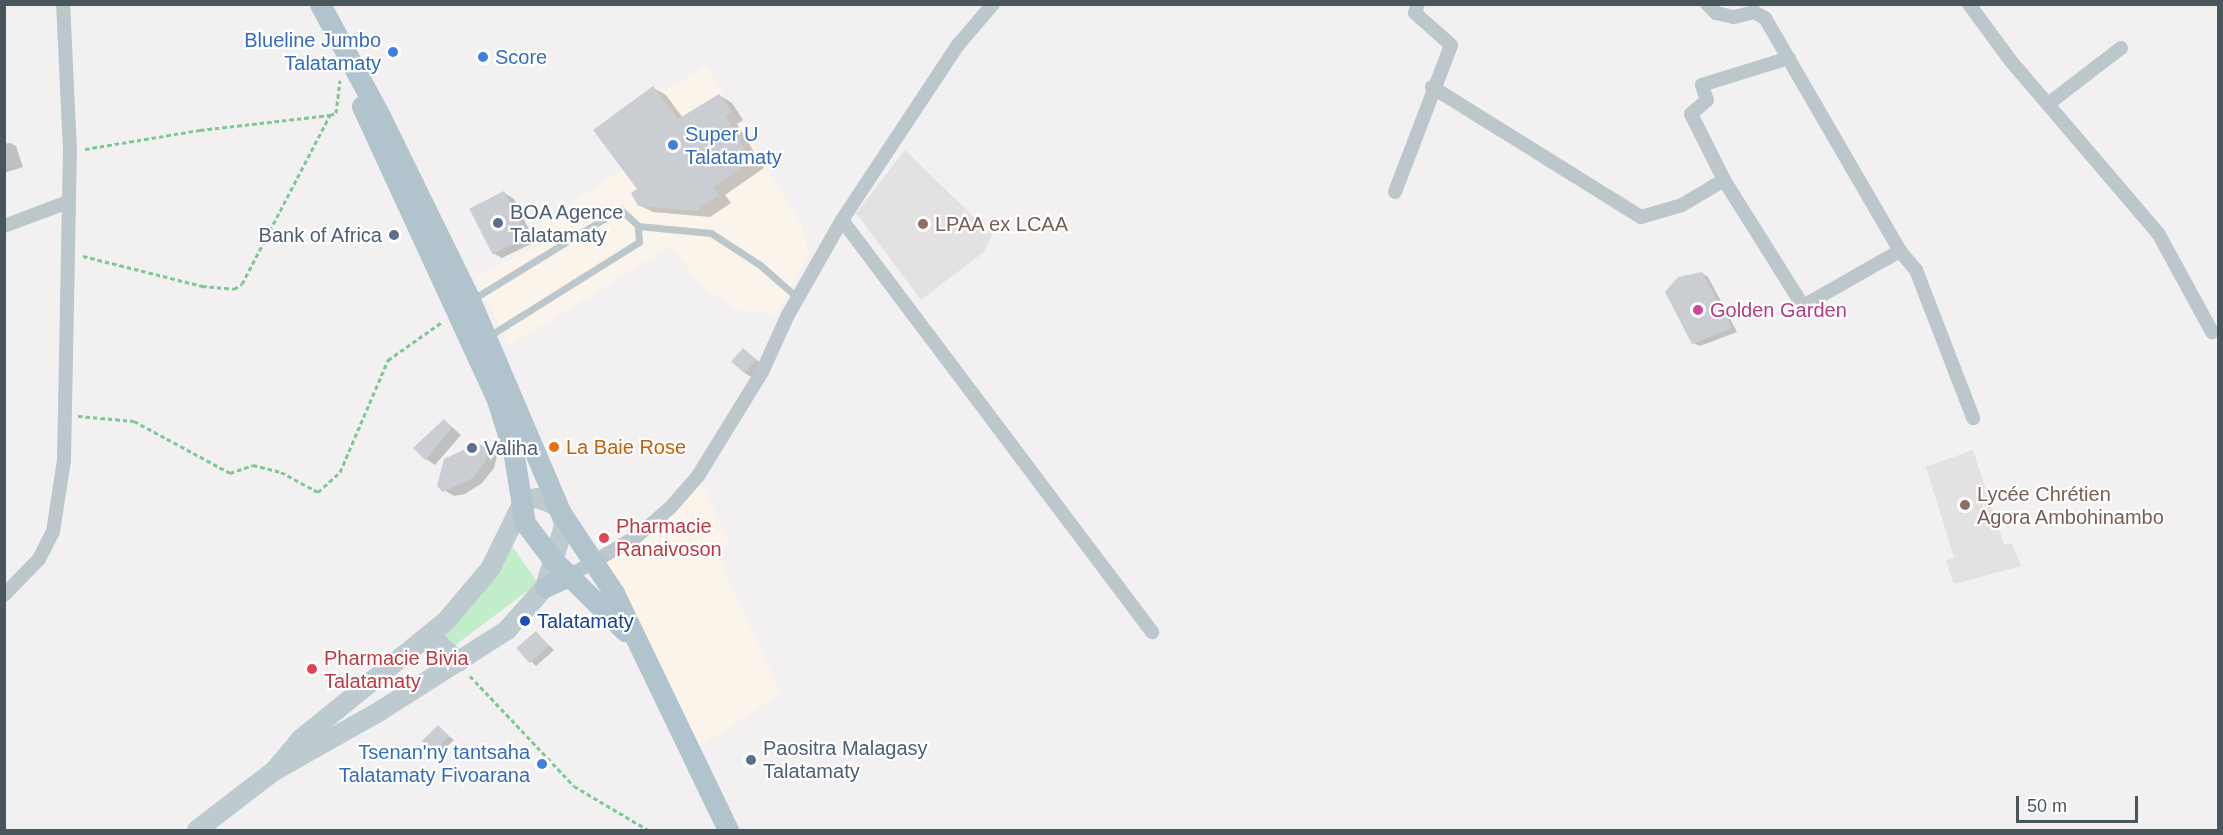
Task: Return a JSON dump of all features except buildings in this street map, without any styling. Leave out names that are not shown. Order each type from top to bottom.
[{"type":"main road","points":[[320,4],[343,51],[372,131],[464,304],[561,513],[595,562],[644,651],[728,831]]},
{"type":"main road","points":[[480,339],[513,450],[519,506],[525,523],[554,561],[571,575],[644,651]]},
{"type":"main road","points":[[196,831],[274,771],[459,662],[507,630],[545,587],[564,526],[561,513],[538,498],[530,498],[519,506],[490,568],[429,635],[301,739],[274,771]]},
{"type":"main road","points":[[545,587],[571,575]]},
{"type":"main road","points":[[429,635],[459,662]]},
{"type":"street","points":[[4,595],[39,559],[53,532],[67,416],[65,251],[70,151],[63,4]]},
{"type":"street","points":[[571,575],[636,537],[670,508],[698,476],[762,372],[798,298],[842,220],[958,45],[993,4]]},
{"type":"street","points":[[1395,192],[1432,87],[1451,45],[1415,13],[1418,4]]},
{"type":"street","points":[[1707,4],[1716,13],[1734,17],[1754,12],[1765,18],[1900,251],[1916,270],[1973,418]]},
{"type":"street","points":[[1969,4],[2048,104],[2158,233],[2212,332]]},
{"type":"street","points":[[2048,104],[2121,48]]},
{"type":"street","points":[[1789,58],[1702,85],[1707,100],[1691,114],[1724,180],[1803,306],[1900,251]]},
{"type":"street","points":[[1432,87],[1641,217],[1682,205],[1724,180]]},
{"type":"street","points":[[4,226],[68,202]]},
{"type":"street","points":[[842,220],[1152,632]]},
{"type":"lane","points":[[464,304],[620,210],[638,226],[711,233],[760,265],[798,298]]},
{"type":"lane","points":[[480,339],[639,242],[638,226]]},
{"type":"path","points":[[70,151],[211,128],[336,113],[343,51]]},
{"type":"path","points":[[65,251],[202,286],[234,289],[242,284],[330,115]]},
{"type":"path","points":[[67,416],[134,421],[230,473],[253,465],[281,472],[318,492],[340,472],[388,360],[464,304]]},
{"type":"path","points":[[459,662],[497,708],[574,786],[648,831]]},
{"type":"shaded area","points":[[706,66],[800,223],[809,253],[776,314],[739,310],[702,287],[671,246],[509,346],[476,276],[547,242],[541,223],[622,170],[593,130],[653,86],[659,94]]},
{"type":"shaded area","name":"LPAA ex LCAA","points":[[905,150],[992,235],[985,251],[921,300],[856,213]]},
{"type":"shaded area","name":"Lycée Chrétien Agora Ambohinambo","points":[[1973,450],[2004,544],[2012,544],[2021,566],[1954,584],[1946,561],[1954,557],[1926,467]]},
{"type":"shaded area","points":[[698,476],[729,541],[716,552],[781,694],[690,753],[595,562],[636,537]]},
{"type":"green space","points":[[511,545],[538,583],[454,646],[437,628]]},
{"type":"place","name":"Blueline Jumbo Talatamaty","points":[[393,52]]},
{"type":"place","name":"Score","points":[[483,57]]},
{"type":"place","name":"Super U Talatamaty","points":[[673,145]]},
{"type":"place","name":"BOA Agence Talatamaty","points":[[498,223]]},
{"type":"place","name":"LPAA ex LCAA","points":[[923,224]]},
{"type":"place","name":"Bank of Africa","points":[[394,235]]},
{"type":"place","name":"Golden Garden","points":[[1698,310]]},
{"type":"place","name":"La Baie Rose","points":[[554,447]]},
{"type":"place","name":"Valiha","points":[[472,448]]},
{"type":"place","name":"Lycée Chrétien Agora Ambohinambo","points":[[1965,505]]},
{"type":"place","name":"Pharmacie Ranaivoson","points":[[604,538]]},
{"type":"place","name":"Talatamaty","points":[[525,621]]},
{"type":"place","name":"Pharmacie Bivia Talatamaty","points":[[312,669]]},
{"type":"place","name":"Paositra Malagasy Talatamaty","points":[[751,760]]},
{"type":"place","name":"Tsenan'ny tantsaha Talatamaty Fivoarana","points":[[542,764]]}]
